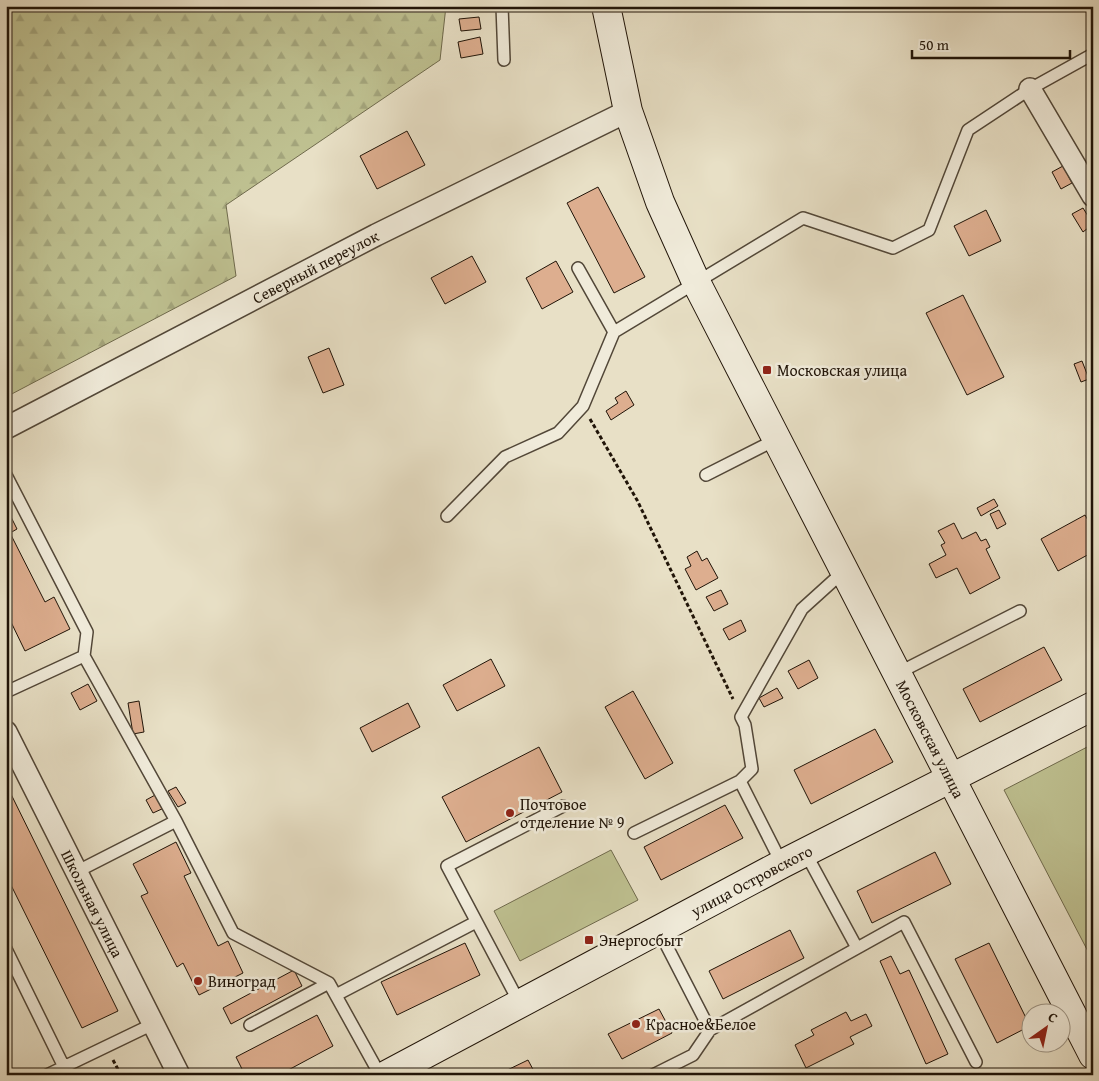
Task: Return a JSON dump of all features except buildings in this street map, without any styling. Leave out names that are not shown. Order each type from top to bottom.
[{"type":"main road","name":"Московская улица","points":[[606,6],[628,111],[660,202],[696,282],[952,777],[1093,1055]]},
{"type":"main road","name":"улица Островского","points":[[386,1075],[519,1002],[794,858],[1093,706]]},
{"type":"street","points":[[1030,89],[1093,196]]},
{"type":"street","name":"Северный переулок","points":[[6,428],[376,235],[628,111]]},
{"type":"street","name":"Школьная улица","points":[[6,732],[179,1075]]},
{"type":"lane","points":[[502,6],[504,60]]},
{"type":"lane","points":[[447,516],[505,457],[558,433],[583,406],[614,332],[804,218],[893,248],[929,230],[968,130],[1030,89],[1093,54]]},
{"type":"lane","points":[[578,268],[614,332]]},
{"type":"lane","points":[[706,475],[778,439]]},
{"type":"lane","points":[[6,476],[87,632],[84,656],[176,821],[233,933],[328,983],[380,1075]]},
{"type":"lane","points":[[634,833],[740,782],[752,769],[745,725],[741,717],[802,609],[845,570]]},
{"type":"lane","points":[[898,673],[1020,611]]},
{"type":"lane","points":[[6,692],[84,656]]},
{"type":"lane","points":[[740,782],[857,948]]},
{"type":"lane","points":[[519,1002],[447,866],[563,806]]},
{"type":"lane","points":[[76,872],[176,821]]},
{"type":"lane","points":[[336,995],[476,922]]},
{"type":"lane","points":[[653,1075],[692,1055],[710,1030],[904,922],[976,1062]]},
{"type":"lane","points":[[658,929],[710,1030]]},
{"type":"lane","points":[[6,949],[64,1066]]},
{"type":"lane","points":[[250,1025],[328,983]]},
{"type":"lane","points":[[48,1075],[153,1024]]},
{"type":"path","points":[[583,406],[637,500],[741,717]]},
{"type":"green space","points":[[6,6],[446,6],[440,60],[226,205],[236,276],[6,397]]},
{"type":"green space","points":[[1093,744],[1093,961],[1004,790]]},
{"type":"green space","points":[[611,850],[638,900],[520,961],[494,911]]},
{"type":"place","name":"Московская улица","points":[[767,370]]},
{"type":"place","name":"Почтовое отделение № 9","points":[[510,813]]},
{"type":"place","name":"Энергосбыт","points":[[589,940]]},
{"type":"place","name":"Виноград","points":[[198,981]]},
{"type":"place","name":"Красное&Белое","points":[[636,1024]]}]
